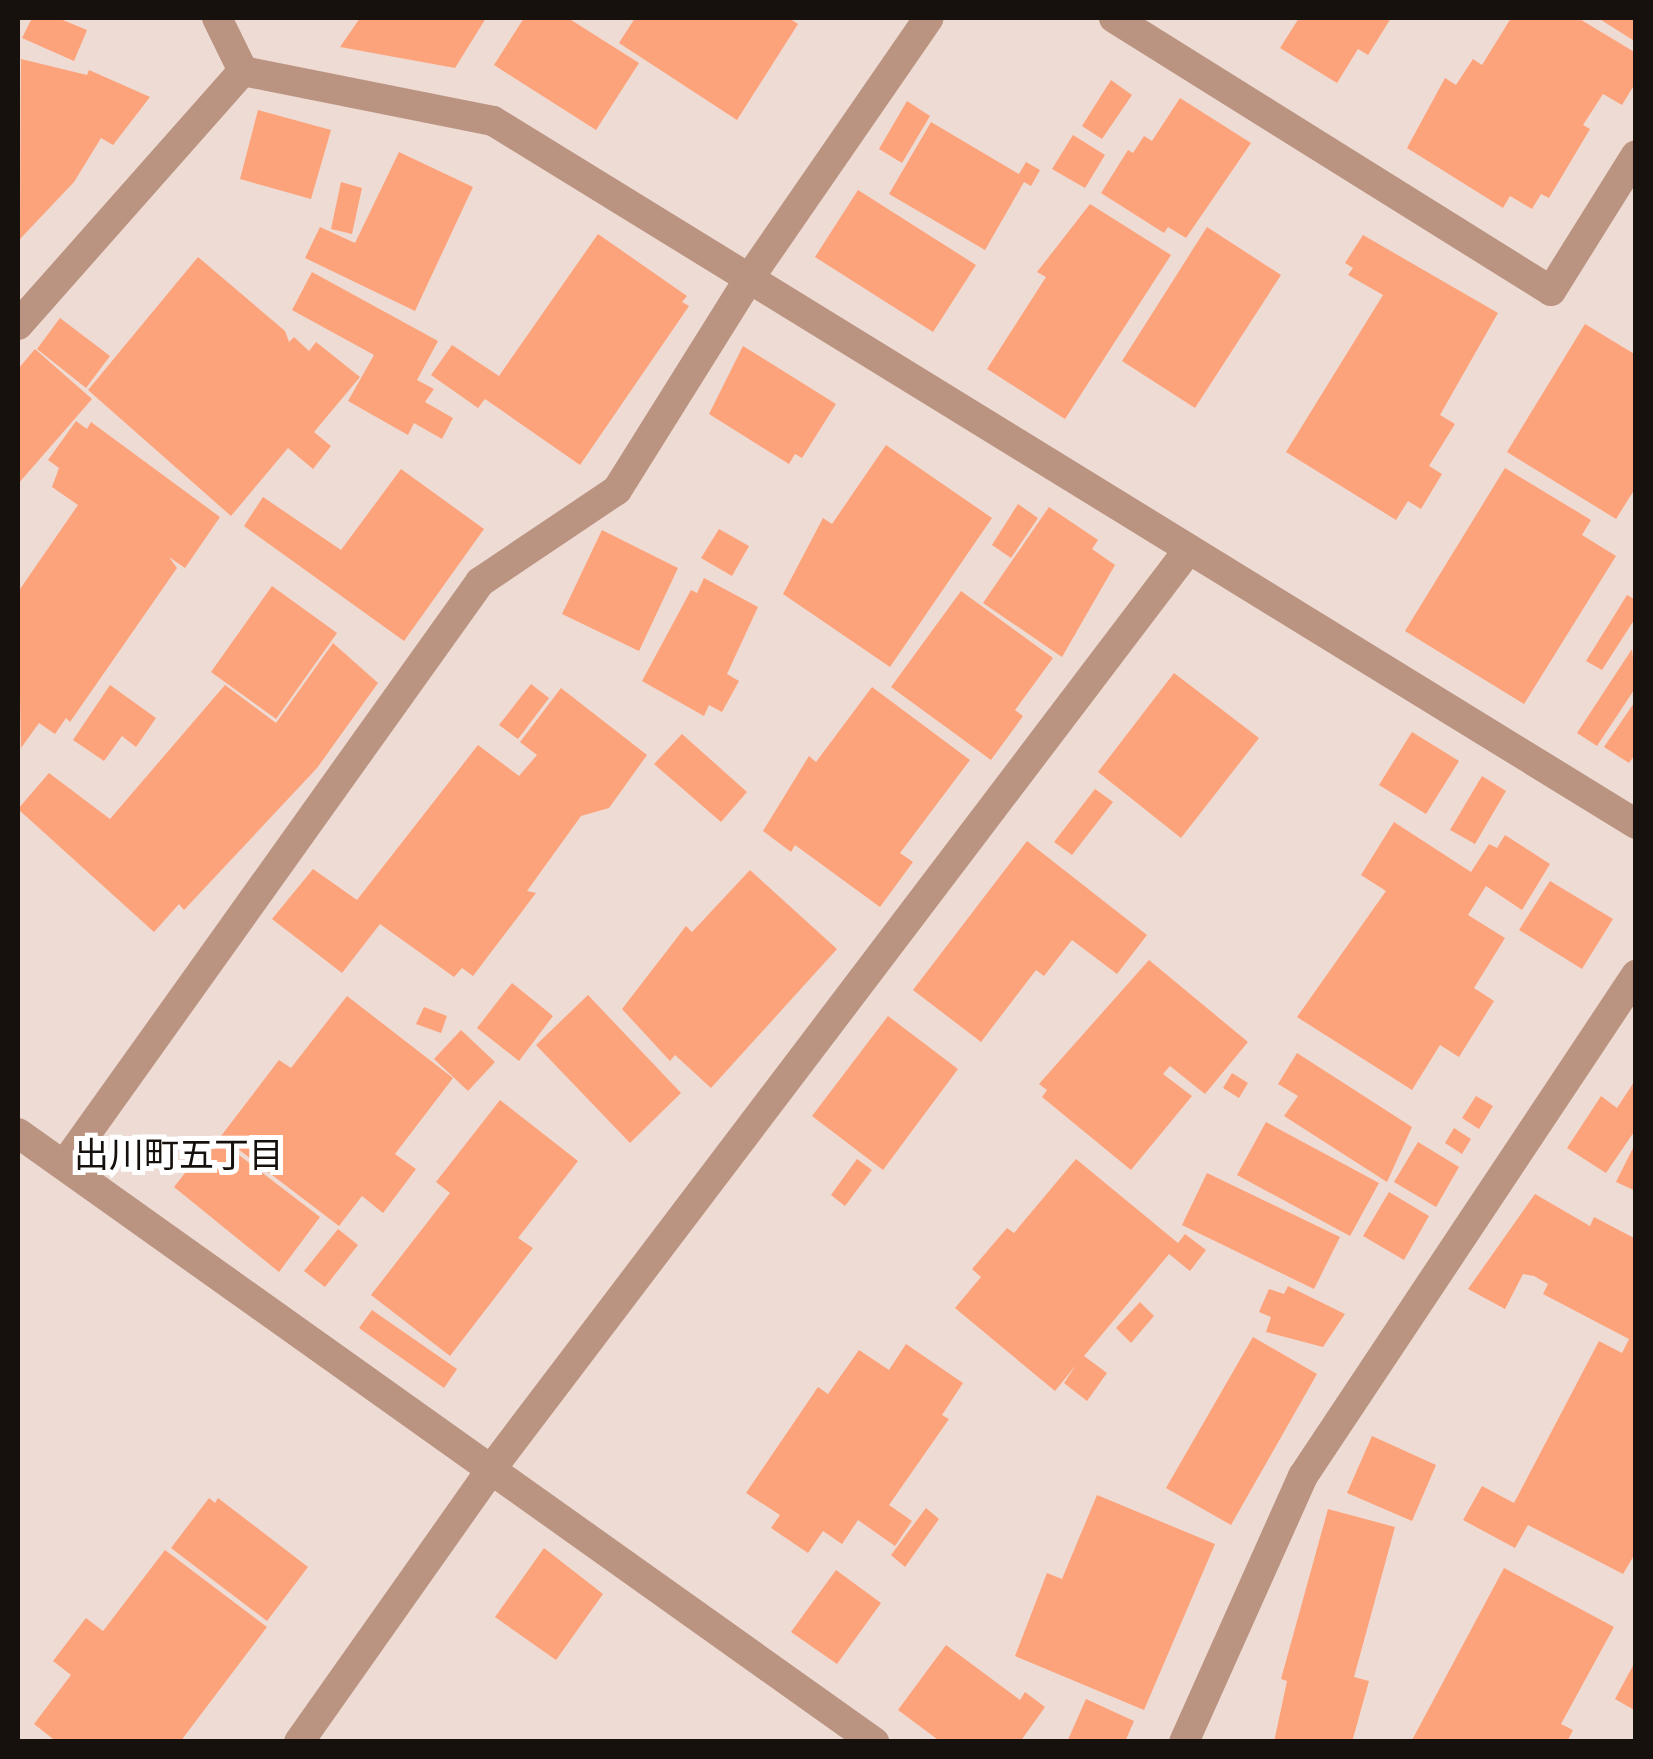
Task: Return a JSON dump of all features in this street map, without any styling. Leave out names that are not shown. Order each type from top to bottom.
[{"type":"street","points":[[217,18],[243,71]]},
{"type":"street","points":[[64,1166],[480,582],[617,490],[748,280],[929,18]]},
{"type":"street","points":[[1114,18],[1552,290],[1636,154]]},
{"type":"street","points":[[243,71],[494,121],[1636,824]]},
{"type":"street","points":[[18,325],[243,71]]},
{"type":"street","points":[[300,1742],[492,1468],[1189,548]]},
{"type":"street","points":[[1184,1742],[1303,1476],[1636,975]]},
{"type":"street","points":[[18,1133],[874,1742]]},
{"type":"building","points":[[32,18],[58,18],[87,30],[74,61],[22,38]]},
{"type":"building","points":[[360,18],[486,18],[455,68],[340,47]]},
{"type":"building","points":[[524,18],[568,18],[639,63],[596,130],[494,65]]},
{"type":"building","points":[[635,18],[789,18],[798,24],[737,120],[619,43]]},
{"type":"building","points":[[1299,18],[1391,18],[1368,55],[1358,49],[1337,83],[1280,48]]},
{"type":"building","points":[[1511,18],[1578,18],[1636,53],[1636,82],[1622,105],[1603,94],[1583,125],[1590,129],[1549,198],[1541,194],[1532,209],[1510,196],[1503,208],[1407,148],[1445,78],[1456,85],[1473,59],[1482,65]]},
{"type":"building","points":[[1598,18],[1636,18],[1636,42]]},
{"type":"building","points":[[21,59],[87,75],[89,70],[150,97],[113,145],[101,138],[74,182],[20,239]]},
{"type":"building","points":[[1111,80],[1132,95],[1102,139],[1082,126]]},
{"type":"building","points":[[1180,98],[1251,143],[1186,238],[1168,227],[1164,233],[1101,193],[1128,150],[1133,153],[1144,136],[1152,141]]},
{"type":"building","points":[[907,101],[930,116],[902,163],[879,149]]},
{"type":"building","points":[[258,110],[331,130],[311,199],[240,179]]},
{"type":"building","points":[[931,122],[1019,174],[1026,162],[1040,170],[1031,186],[1024,182],[985,250],[889,194]]},
{"type":"building","points":[[1073,135],[1105,155],[1085,188],[1052,169]]},
{"type":"building","points":[[399,152],[473,187],[415,311],[305,258],[320,227],[355,243]]},
{"type":"building","points":[[341,182],[362,188],[352,234],[331,229]]},
{"type":"building","points":[[858,190],[976,265],[933,332],[815,257]]},
{"type":"building","points":[[1090,204],[1171,255],[1065,419],[987,369],[1046,277],[1037,272]]},
{"type":"building","points":[[1207,227],[1281,275],[1195,408],[1122,361]]},
{"type":"building","points":[[598,234],[687,296],[682,302],[689,306],[580,465],[485,399],[478,408],[431,375],[452,345],[499,376]]},
{"type":"building","points":[[1363,235],[1498,313],[1440,415],[1455,424],[1429,466],[1442,474],[1421,509],[1408,501],[1396,520],[1286,452],[1383,295],[1348,275],[1353,268],[1345,263]]},
{"type":"building","points":[[198,257],[285,331],[289,342],[294,337],[309,351],[316,342],[360,377],[314,432],[331,446],[313,469],[288,448],[231,516],[88,390]]},
{"type":"building","points":[[312,272],[438,341],[417,380],[434,389],[425,402],[453,418],[442,439],[414,423],[408,435],[348,401],[374,355],[292,310]]},
{"type":"building","points":[[60,318],[110,356],[86,388],[37,349]]},
{"type":"building","points":[[1585,324],[1636,355],[1636,487],[1616,519],[1507,452]]},
{"type":"building","points":[[743,346],[836,404],[802,458],[795,454],[789,464],[709,414]]},
{"type":"building","points":[[35,349],[92,399],[18,484],[18,369]]},
{"type":"building","points":[[76,421],[87,429],[91,422],[220,517],[185,568],[169,557],[177,568],[70,722],[66,718],[55,734],[39,723],[21,748],[18,592],[78,505],[52,487],[59,468],[48,460]]},
{"type":"building","points":[[886,445],[992,518],[890,667],[783,594],[823,518],[832,524]]},
{"type":"building","points":[[1505,468],[1591,520],[1582,535],[1616,556],[1524,704],[1405,631]]},
{"type":"building","points":[[401,469],[484,529],[404,641],[244,526],[263,497],[341,550]]},
{"type":"building","points":[[1018,504],[1038,518],[1011,558],[992,545]]},
{"type":"building","points":[[1049,507],[1098,540],[1092,549],[1115,565],[1062,657],[983,603]]},
{"type":"building","points":[[719,529],[749,546],[732,576],[701,558]]},
{"type":"building","points":[[602,530],[678,568],[639,651],[562,614]]},
{"type":"building","points":[[704,578],[758,607],[727,674],[739,681],[722,712],[709,705],[704,716],[642,681],[691,590],[697,593]]},
{"type":"building","points":[[272,586],[337,633],[276,719],[211,672]]},
{"type":"building","points":[[961,591],[1053,658],[1015,710],[1023,716],[991,760],[891,687]]},
{"type":"building","points":[[1627,595],[1636,600],[1636,617],[1602,670],[1586,661]]},
{"type":"building","points":[[333,643],[378,683],[317,768],[184,910],[179,904],[154,932],[18,809],[49,773],[110,819],[225,685],[276,723]]},
{"type":"building","points":[[1632,649],[1636,687],[1597,746],[1577,733]]},
{"type":"building","points":[[1174,673],[1259,738],[1181,838],[1098,772]]},
{"type":"building","points":[[531,684],[549,698],[518,739],[499,725]]},
{"type":"building","points":[[110,685],[156,718],[136,747],[122,736],[104,761],[73,740]]},
{"type":"building","points":[[872,687],[970,760],[900,853],[913,862],[880,907],[795,845],[791,852],[763,831],[809,756],[816,762]]},
{"type":"building","points":[[561,688],[647,755],[609,808],[581,816],[527,891],[536,893],[473,976],[462,968],[454,977],[380,924],[342,973],[272,919],[313,869],[357,900],[478,745],[519,776],[537,755],[520,742]]},
{"type":"building","points":[[1636,700],[1636,753],[1629,763],[1604,747]]},
{"type":"building","points":[[1412,732],[1459,761],[1426,814],[1379,785]]},
{"type":"building","points":[[682,734],[747,792],[721,822],[654,764]]},
{"type":"building","points":[[1482,776],[1506,791],[1475,844],[1450,830]]},
{"type":"building","points":[[1095,789],[1113,802],[1072,855],[1054,842]]},
{"type":"building","points":[[1394,822],[1471,872],[1489,844],[1497,848],[1505,835],[1550,864],[1522,910],[1486,886],[1468,915],[1505,938],[1474,988],[1494,1001],[1459,1057],[1440,1045],[1412,1090],[1297,1017],[1386,891],[1361,875]]},
{"type":"building","points":[[1027,841],[1147,935],[1117,974],[1072,940],[1044,976],[1036,970],[981,1042],[913,990]]},
{"type":"building","points":[[750,870],[837,949],[711,1088],[675,1055],[670,1061],[622,1009],[686,926],[692,932]]},
{"type":"building","points":[[1550,881],[1613,919],[1582,969],[1519,930]]},
{"type":"building","points":[[1149,960],[1248,1042],[1205,1094],[1170,1066],[1163,1074],[1192,1096],[1131,1170],[1042,1097],[1047,1090],[1039,1084]]},
{"type":"building","points":[[512,983],[553,1016],[519,1061],[477,1028]]},
{"type":"building","points":[[588,995],[681,1093],[630,1143],[536,1045]]},
{"type":"building","points":[[347,996],[453,1078],[395,1154],[416,1169],[383,1213],[362,1196],[339,1226],[221,1136],[279,1060],[291,1068]]},
{"type":"building","points":[[424,1007],[447,1016],[441,1033],[416,1024]]},
{"type":"building","points":[[888,1016],[958,1069],[883,1170],[812,1116]]},
{"type":"building","points":[[461,1030],[495,1062],[468,1091],[434,1059]]},
{"type":"building","points":[[1297,1053],[1412,1127],[1387,1182],[1284,1116],[1298,1096],[1278,1084]]},
{"type":"building","points":[[1232,1073],[1248,1083],[1239,1098],[1223,1088]]},
{"type":"building","points":[[1636,1079],[1636,1129],[1606,1173],[1567,1148],[1601,1096],[1617,1108]]},
{"type":"building","points":[[1476,1096],[1493,1106],[1479,1129],[1462,1118]]},
{"type":"building","points":[[500,1100],[578,1161],[518,1238],[533,1248],[450,1356],[371,1295],[450,1193],[436,1182]]},
{"type":"building","points":[[1266,1122],[1379,1183],[1350,1236],[1237,1175]]},
{"type":"building","points":[[1454,1128],[1471,1139],[1462,1154],[1445,1143]]},
{"type":"building","points":[[214,1136],[320,1217],[279,1272],[174,1187]]},
{"type":"building","points":[[1418,1142],[1459,1167],[1436,1207],[1394,1182]]},
{"type":"building","points":[[1636,1142],[1636,1191],[1616,1182]]},
{"type":"building","points":[[857,1159],[872,1170],[845,1206],[831,1195]]},
{"type":"building","points":[[1076,1159],[1178,1243],[1185,1234],[1206,1250],[1190,1271],[1169,1254],[1084,1356],[1107,1373],[1087,1401],[1064,1383],[1076,1365],[1055,1391],[955,1308],[981,1277],[972,1269],[1007,1228],[1014,1233]]},
{"type":"building","points":[[1207,1173],[1340,1237],[1314,1289],[1182,1225]]},
{"type":"building","points":[[1389,1192],[1429,1216],[1404,1260],[1363,1236]]},
{"type":"building","points":[[1535,1194],[1590,1226],[1594,1217],[1636,1239],[1636,1552],[1623,1574],[1528,1525],[1515,1548],[1463,1520],[1482,1486],[1514,1503],[1599,1341],[1622,1353],[1629,1339],[1543,1294],[1548,1284],[1534,1276],[1523,1274],[1505,1309],[1468,1289]]},
{"type":"building","points":[[338,1229],[358,1245],[325,1287],[304,1271]]},
{"type":"building","points":[[1288,1286],[1345,1314],[1323,1347],[1266,1332],[1271,1317],[1259,1312],[1269,1289],[1284,1294]]},
{"type":"building","points":[[1140,1302],[1154,1316],[1131,1343],[1116,1328]]},
{"type":"building","points":[[372,1310],[457,1369],[444,1388],[359,1328]]},
{"type":"building","points":[[1253,1337],[1317,1374],[1231,1525],[1166,1488]]},
{"type":"building","points":[[906,1344],[963,1383],[942,1415],[949,1419],[889,1505],[912,1521],[895,1546],[858,1520],[842,1544],[823,1531],[808,1553],[771,1528],[780,1515],[746,1493],[818,1387],[828,1394],[859,1350],[889,1370]]},
{"type":"building","points":[[1372,1436],[1436,1465],[1412,1521],[1347,1493]]},
{"type":"building","points":[[1097,1495],[1215,1544],[1144,1710],[1015,1656],[1047,1573],[1062,1579]]},
{"type":"building","points":[[209,1498],[215,1503],[218,1498],[308,1567],[267,1621],[171,1548]]},
{"type":"building","points":[[926,1508],[939,1519],[905,1567],[891,1555]]},
{"type":"building","points":[[1328,1509],[1395,1527],[1354,1677],[1369,1681],[1352,1742],[1274,1742],[1287,1681],[1281,1679]]},
{"type":"building","points":[[544,1548],[603,1594],[556,1660],[495,1617]]},
{"type":"building","points":[[165,1550],[267,1627],[180,1742],[57,1742],[34,1724],[71,1675],[53,1661],[86,1618],[103,1631]]},
{"type":"building","points":[[1504,1568],[1614,1627],[1561,1724],[1573,1730],[1567,1742],[1411,1742]]},
{"type":"building","points":[[836,1570],[881,1603],[837,1664],[791,1632]]},
{"type":"building","points":[[946,1645],[1020,1700],[1025,1692],[1045,1707],[1020,1742],[941,1742],[898,1710]]},
{"type":"building","points":[[1636,1660],[1636,1711],[1615,1699]]},
{"type":"building","points":[[1086,1699],[1134,1721],[1125,1742],[1067,1742]]},
{"type":"district","name":"出川町五丁目","points":[[179,1154]]}]
